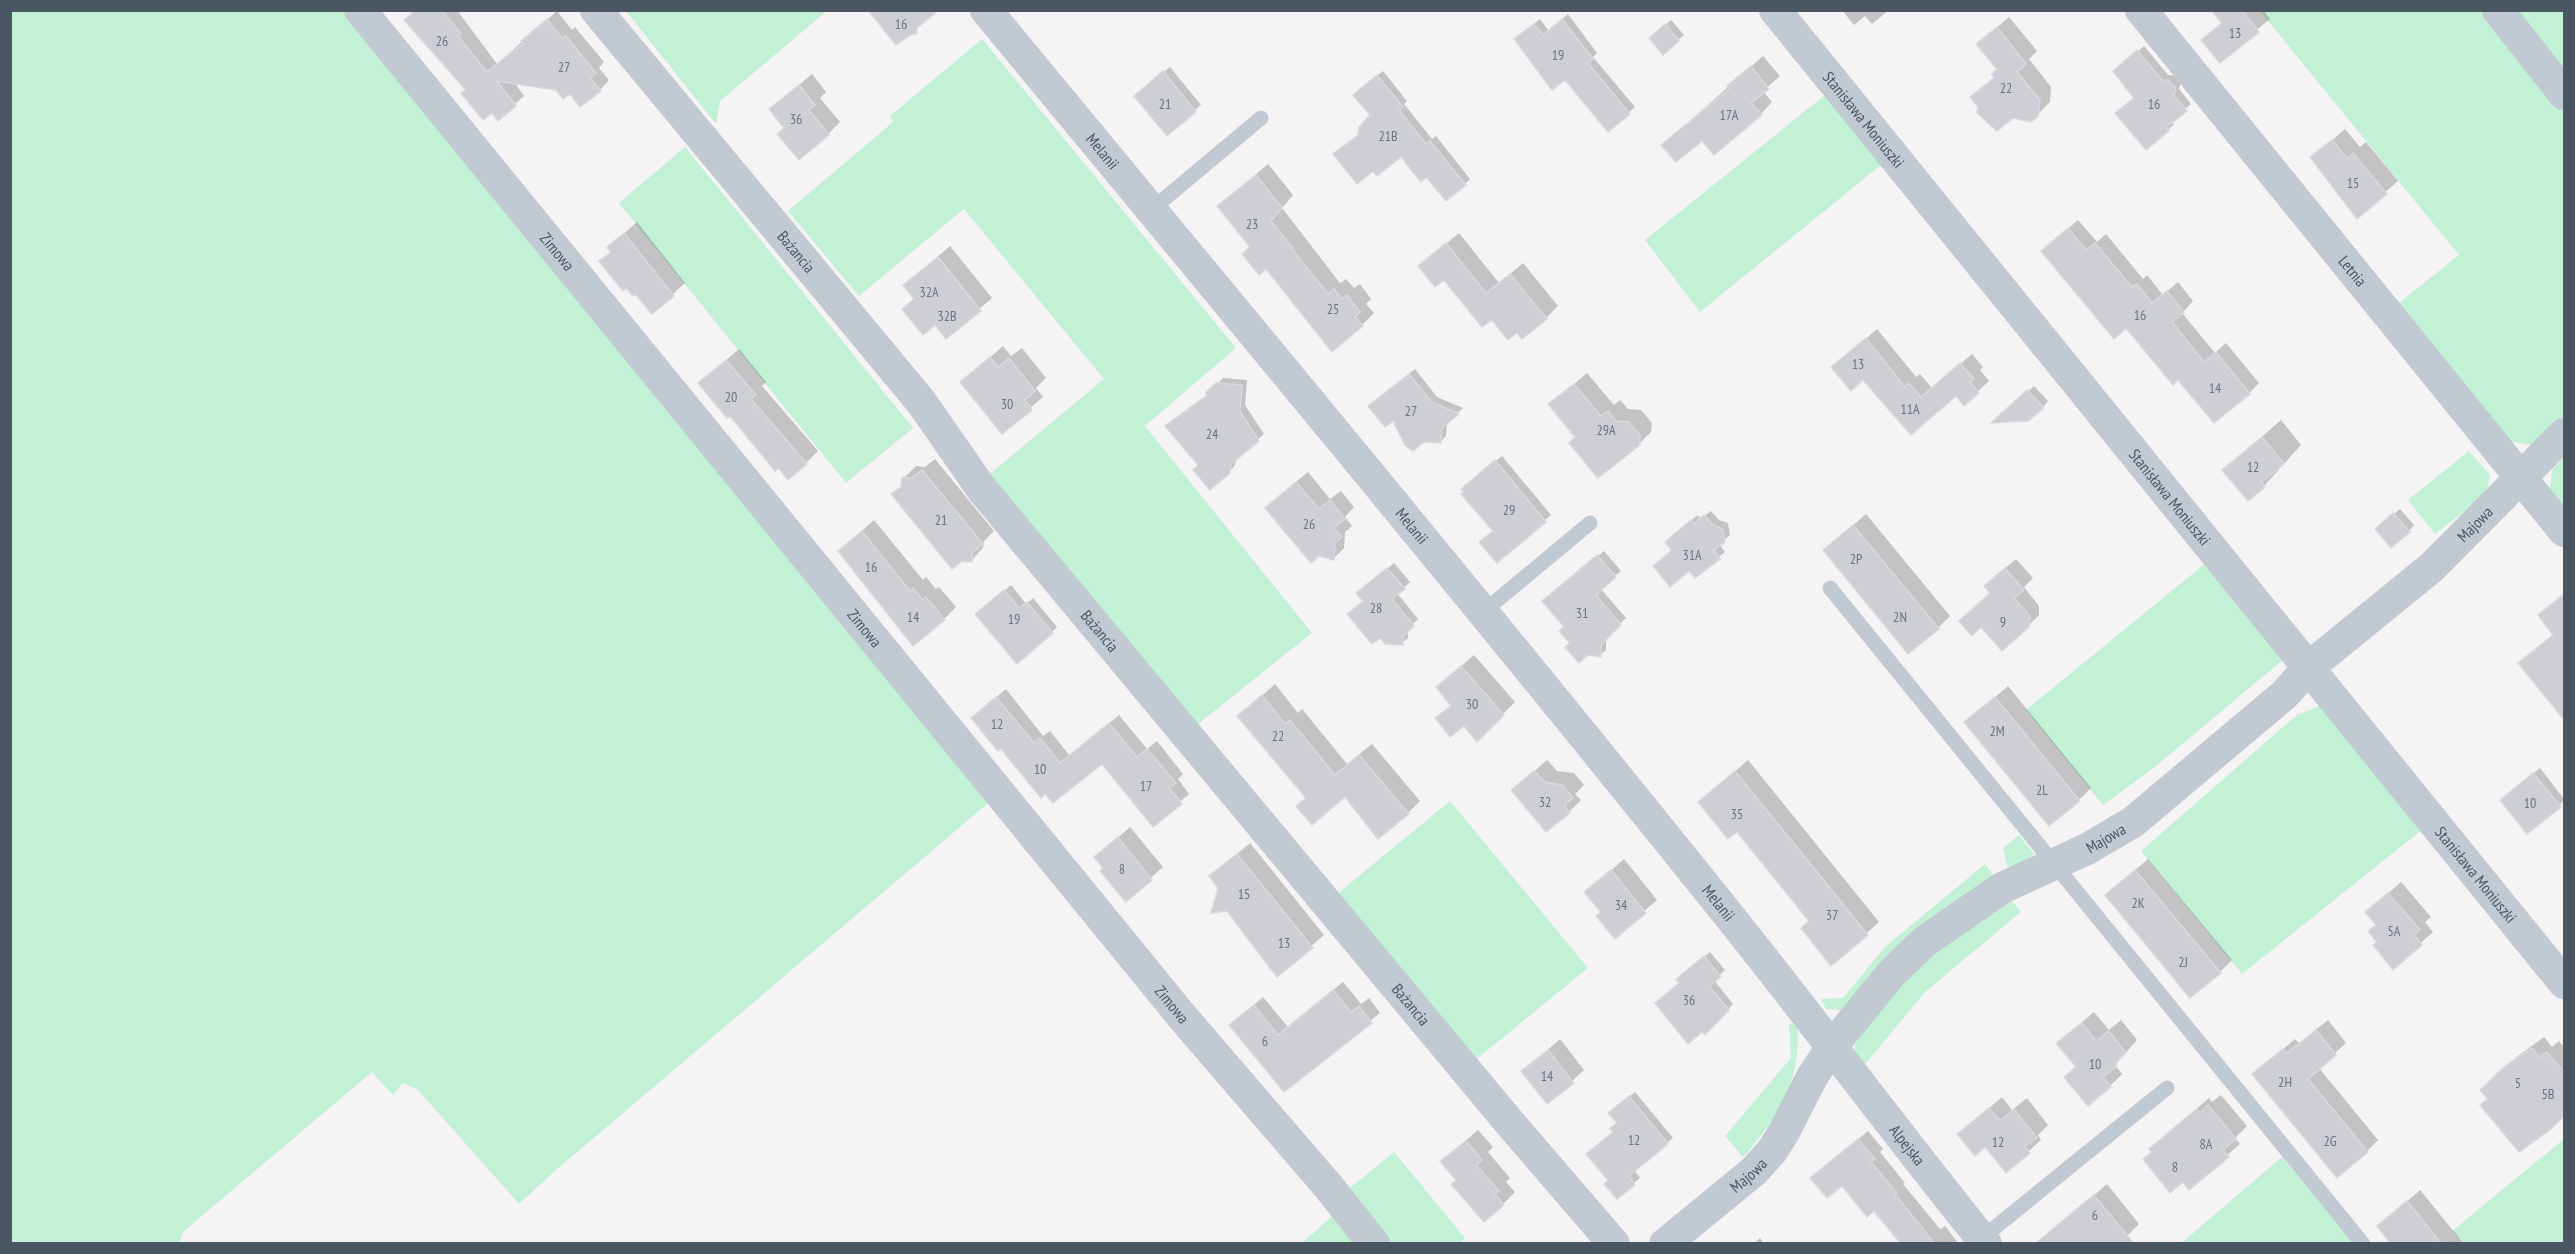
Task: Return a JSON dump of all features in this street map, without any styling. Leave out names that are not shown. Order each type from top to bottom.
[{"type":"street","name":"Zimowa","points":[[360,10],[1185,1020],[1328,1186],[1374,1244]]},
{"type":"street","name":"Bażancia","points":[[596,10],[922,403],[981,488],[1509,1122],[1614,1244]]},
{"type":"street","name":"Melanii","points":[[986,10],[1484,612],[1833,1045]]},
{"type":"street","name":"Stanisława Moniuszki","points":[[1775,10],[2565,983]]},
{"type":"street","name":"Letnia","points":[[2141,10],[2565,531]]},
{"type":"street","points":[[2498,10],[2565,94]]},
{"type":"street","name":"Majowa","points":[[1665,1244],[1754,1171],[1772,1151],[1812,1077],[1833,1045],[1891,974],[1924,942],[2002,888],[2087,849],[2133,822],[2285,694],[2308,668],[2432,567],[2565,434]]},
{"type":"street","name":"Alpejska","points":[[1833,1045],[1875,1105],[1984,1241]]},
{"type":"lane","points":[[1151,210],[1261,118]]},
{"type":"lane","points":[[1484,612],[1590,523]]},
{"type":"lane","points":[[1830,588],[2363,1244]]},
{"type":"lane","points":[[1984,1241],[2167,1089]]},
{"type":"green space","points":[[10,11],[348,11],[993,799],[556,1170],[519,1204],[417,1089],[403,1083],[393,1095],[372,1072],[184,1231],[179,1243],[11,1243]]},
{"type":"green space","points":[[626,11],[827,11],[720,101],[716,124]]},
{"type":"green space","points":[[2260,11],[2484,11],[2564,112],[2564,416],[2531,445],[2503,440],[2394,307],[2459,255]]},
{"type":"green space","points":[[2507,11],[2564,11],[2564,80]]},
{"type":"green space","points":[[982,39],[1236,348],[1145,426],[1312,633],[1197,725],[986,477],[1104,379],[964,209],[859,296],[788,211],[893,122],[890,116]]},
{"type":"green space","points":[[1825,95],[1881,165],[1700,312],[1645,240]]},
{"type":"green space","points":[[685,147],[913,428],[846,483],[619,203]]},
{"type":"green space","points":[[2469,451],[2490,475],[2487,494],[2435,534],[2408,500]]},
{"type":"green space","points":[[2564,458],[2564,516],[2549,497],[2552,470]]},
{"type":"green space","points":[[2207,562],[2285,658],[2155,767],[2103,805],[2026,710]]},
{"type":"green space","points":[[2322,705],[2423,829],[2242,974],[2141,851],[2297,715]]},
{"type":"green space","points":[[1450,801],[1588,968],[1473,1062],[1336,895]]},
{"type":"green space","points":[[2019,835],[2034,854],[2016,870],[2007,866],[2003,848]]},
{"type":"green space","points":[[1985,864],[1992,873],[1990,882],[1842,1010],[1826,1009],[1821,999],[1843,998],[1885,947]]},
{"type":"green space","points":[[2012,901],[2021,912],[1925,992],[1862,1068],[1854,1051],[1855,1045],[1869,1023],[1903,981],[1922,961],[1965,926]]},
{"type":"green space","points":[[1789,1024],[1797,1025],[1798,1045],[1792,1081],[1777,1112],[1743,1157],[1725,1136],[1791,1058]]},
{"type":"green space","points":[[2564,1139],[2564,1243],[2463,1243],[2452,1231]]},
{"type":"green space","points":[[1394,1152],[1465,1238],[1459,1243],[1386,1243],[1345,1192]]},
{"type":"green space","points":[[2282,1157],[2353,1243],[2179,1244],[2185,1240]]},
{"type":"green space","points":[[1336,1213],[1360,1244],[1301,1244]]},
{"type":"building","points":[[416,10],[442,10],[461,34],[458,36],[487,72],[523,44],[521,41],[547,19],[562,38],[565,35],[596,73],[590,78],[601,91],[580,107],[570,94],[563,99],[556,90],[497,81],[516,106],[498,121],[492,113],[483,120],[461,93],[466,90],[404,20]]},
{"type":"building","points":[[868,10],[939,10],[917,28],[916,34],[910,35],[896,45]]},
{"type":"building","points":[[2211,10],[2242,10],[2259,32],[2220,63],[2201,40],[2222,23]]},
{"type":"building","points":[[1562,19],[1593,59],[1588,63],[1630,114],[1608,132],[1565,80],[1552,90],[1514,39],[1534,24],[1543,35]]},
{"type":"building","points":[[1665,24],[1679,41],[1663,55],[1649,38]]},
{"type":"building","points":[[1997,27],[2026,64],[2017,72],[2040,100],[2038,116],[2031,122],[2013,118],[1997,131],[1977,113],[1978,107],[1970,97],[1994,78],[1992,74],[1997,69],[1976,44]]},
{"type":"building","points":[[2137,50],[2162,80],[2168,80],[2176,89],[2174,95],[2187,111],[2166,127],[2169,131],[2146,150],[2115,113],[2134,98],[2113,71]]},
{"type":"building","points":[[1751,66],[1769,89],[1751,103],[1762,115],[1714,155],[1702,141],[1676,162],[1661,145],[1729,89],[1727,86]]},
{"type":"building","points":[[1163,71],[1196,112],[1167,136],[1134,96]]},
{"type":"building","points":[[1377,75],[1403,107],[1399,110],[1426,144],[1430,141],[1466,185],[1446,201],[1426,177],[1421,182],[1401,157],[1377,176],[1373,171],[1357,184],[1333,154],[1358,135],[1359,127],[1370,115],[1353,95]]},
{"type":"building","points":[[799,85],[815,105],[809,110],[829,135],[799,160],[777,134],[784,128],[769,109]]},
{"type":"building","points":[[2332,140],[2347,158],[2353,153],[2387,194],[2357,219],[2310,157]]},
{"type":"building","points":[[1256,175],[1282,208],[1271,221],[1292,249],[1328,294],[1334,289],[1341,299],[1347,295],[1360,312],[1355,317],[1363,326],[1332,352],[1266,269],[1259,275],[1242,254],[1250,247],[1217,206]]},
{"type":"building","points":[[2068,228],[2086,250],[2095,243],[2132,287],[2137,284],[2152,303],[2167,291],[2184,312],[2172,322],[2204,362],[2216,352],[2250,394],[2214,423],[2178,380],[2173,385],[2126,328],[2114,339],[2041,251]]},
{"type":"building","points":[[624,233],[674,296],[652,314],[635,294],[633,296],[626,288],[623,291],[599,261],[611,252],[607,247]]},
{"type":"building","points":[[1446,243],[1486,293],[1510,274],[1547,319],[1522,339],[1517,333],[1508,340],[1492,320],[1482,327],[1444,280],[1435,287],[1418,266]]},
{"type":"building","points":[[938,257],[981,311],[946,339],[935,325],[923,335],[902,309],[914,299],[903,285]]},
{"type":"building","points":[[1866,338],[1905,387],[1909,383],[1921,397],[1960,363],[1974,379],[1970,382],[1979,393],[1964,406],[1956,396],[1911,435],[1863,380],[1851,391],[1831,367]]},
{"type":"building","points":[[990,357],[998,367],[1009,358],[1035,391],[1025,400],[1032,410],[1002,434],[960,382]]},
{"type":"building","points":[[726,360],[756,395],[751,399],[807,464],[788,480],[779,468],[775,471],[730,416],[727,418],[698,383]]},
{"type":"building","points":[[1409,374],[1432,402],[1459,414],[1442,428],[1441,443],[1424,442],[1413,451],[1405,445],[1393,421],[1385,427],[1368,406]]},
{"type":"building","points":[[1216,383],[1242,385],[1240,411],[1259,441],[1231,464],[1230,473],[1210,490],[1193,470],[1198,465],[1165,426],[1206,396],[1206,392]]},
{"type":"building","points":[[1574,384],[1601,416],[1608,411],[1616,421],[1629,422],[1640,435],[1640,445],[1598,478],[1569,443],[1575,437],[1548,404]]},
{"type":"building","points":[[2027,390],[2044,408],[2028,421],[1991,423]]},
{"type":"building","points":[[2262,437],[2284,464],[2261,482],[2265,487],[2248,501],[2222,470]]},
{"type":"building","points":[[1495,460],[1546,522],[1497,563],[1479,542],[1493,531],[1461,494],[1464,492],[1461,489]]},
{"type":"building","points":[[922,470],[983,544],[972,553],[972,562],[962,561],[952,569],[891,494],[901,487],[902,477],[912,478]]},
{"type":"building","points":[[1296,482],[1319,509],[1330,500],[1345,519],[1334,528],[1342,537],[1335,543],[1334,560],[1319,556],[1311,563],[1265,508]]},
{"type":"building","points":[[2393,513],[2410,532],[2391,548],[2375,529]]},
{"type":"building","points":[[1704,515],[1713,525],[1723,529],[1725,542],[1714,550],[1720,559],[1695,578],[1689,571],[1670,587],[1653,566],[1672,550],[1665,542],[1691,520],[1694,523]]},
{"type":"building","points":[[1853,525],[1939,629],[1908,654],[1823,550]]},
{"type":"building","points":[[862,531],[910,591],[913,588],[923,600],[926,597],[945,620],[913,646],[838,551]]},
{"type":"building","points":[[1597,555],[1616,577],[1596,595],[1621,625],[1601,645],[1601,657],[1588,655],[1579,663],[1565,647],[1570,643],[1559,631],[1564,627],[1542,601]]},
{"type":"building","points":[[1387,568],[1405,589],[1392,599],[1414,626],[1403,636],[1403,645],[1385,644],[1380,638],[1372,644],[1347,614],[1363,601],[1356,593]]},
{"type":"building","points":[[2005,568],[2024,590],[2014,598],[2030,616],[2029,627],[2002,651],[1981,627],[1972,636],[1959,621],[1990,593],[1984,586]]},
{"type":"building","points":[[1004,590],[1019,608],[1027,602],[1053,633],[1017,664],[975,614]]},
{"type":"building","points":[[2565,593],[2565,721],[2518,663],[2553,635],[2538,615]]},
{"type":"building","points":[[1461,666],[1504,715],[1477,742],[1464,726],[1450,737],[1435,718],[1451,706],[1436,687]]},
{"type":"building","points":[[1262,695],[1285,724],[1290,720],[1335,775],[1359,755],[1409,814],[1378,839],[1345,797],[1312,825],[1296,806],[1306,798],[1237,716]]},
{"type":"building","points":[[996,697],[1034,743],[1040,738],[1060,763],[1109,723],[1137,757],[1147,749],[1176,783],[1169,788],[1182,804],[1153,827],[1102,764],[1053,803],[1045,794],[1041,798],[1001,749],[998,751],[971,718]]},
{"type":"building","points":[[1995,697],[2080,801],[2049,826],[1964,722]]},
{"type":"building","points":[[1534,771],[1545,782],[1562,785],[1573,798],[1564,806],[1570,813],[1546,832],[1511,790]]},
{"type":"building","points":[[1735,771],[1868,935],[1831,966],[1801,928],[1809,921],[1737,832],[1728,839],[1698,802]]},
{"type":"building","points":[[2533,773],[2561,807],[2527,834],[2500,800]]},
{"type":"building","points":[[1118,837],[1152,880],[1126,902],[1100,871],[1103,868],[1094,857]]},
{"type":"building","points":[[1237,854],[1313,948],[1277,977],[1227,911],[1211,913],[1218,888],[1209,876]]},
{"type":"building","points":[[1611,870],[1646,913],[1615,939],[1596,916],[1601,912],[1584,892]]},
{"type":"building","points":[[2135,870],[2221,973],[2190,998],[2105,895]]},
{"type":"building","points":[[2388,893],[2420,930],[2414,935],[2422,945],[2393,970],[2373,945],[2377,942],[2368,931],[2376,925],[2365,912]]},
{"type":"building","points":[[1704,956],[1721,977],[1709,986],[1729,1010],[1705,1035],[1702,1032],[1688,1044],[1655,1003],[1679,983],[1676,979]]},
{"type":"building","points":[[1333,990],[1351,1012],[1359,1006],[1372,1023],[1284,1092],[1229,1025],[1254,1005],[1278,1035]]},
{"type":"building","points":[[2082,1023],[2096,1041],[2109,1031],[2126,1053],[2114,1063],[2117,1066],[2103,1077],[2111,1087],[2088,1106],[2064,1077],[2076,1067],[2056,1043]]},
{"type":"building","points":[[2316,1030],[2336,1055],[2308,1079],[2368,1152],[2337,1178],[2252,1074],[2283,1049],[2287,1053]]},
{"type":"building","points":[[2532,1048],[2539,1057],[2547,1052],[2565,1073],[2565,1115],[2551,1129],[2519,1152],[2480,1105],[2488,1099],[2480,1090],[2504,1067]]},
{"type":"building","points":[[1548,1050],[1574,1083],[1547,1104],[1521,1071]]},
{"type":"building","points":[[1629,1096],[1668,1144],[1629,1176],[1635,1185],[1617,1199],[1604,1184],[1608,1180],[1586,1154],[1613,1132],[1610,1128],[1617,1123],[1608,1113]]},
{"type":"building","points":[[2208,1105],[2236,1139],[2223,1150],[2229,1157],[2189,1190],[2183,1182],[2170,1193],[2143,1159],[2152,1152],[2149,1149],[2188,1116],[2197,1109],[2200,1113]]},
{"type":"building","points":[[1989,1108],[2000,1121],[2014,1109],[2037,1138],[2025,1146],[2030,1153],[2006,1173],[1985,1147],[1975,1156],[1957,1134]]},
{"type":"building","points":[[1858,1139],[1875,1159],[1871,1162],[1935,1244],[1901,1244],[1874,1211],[1867,1217],[1842,1186],[1827,1198],[1810,1178]]},
{"type":"building","points":[[1466,1141],[1482,1160],[1476,1165],[1499,1191],[1495,1194],[1504,1205],[1484,1222],[1451,1184],[1456,1180],[1440,1161]]},
{"type":"building","points":[[2094,1195],[2134,1244],[2035,1244],[2079,1207]]},
{"type":"building","points":[[2407,1201],[2442,1244],[2391,1244],[2377,1226]]}]
